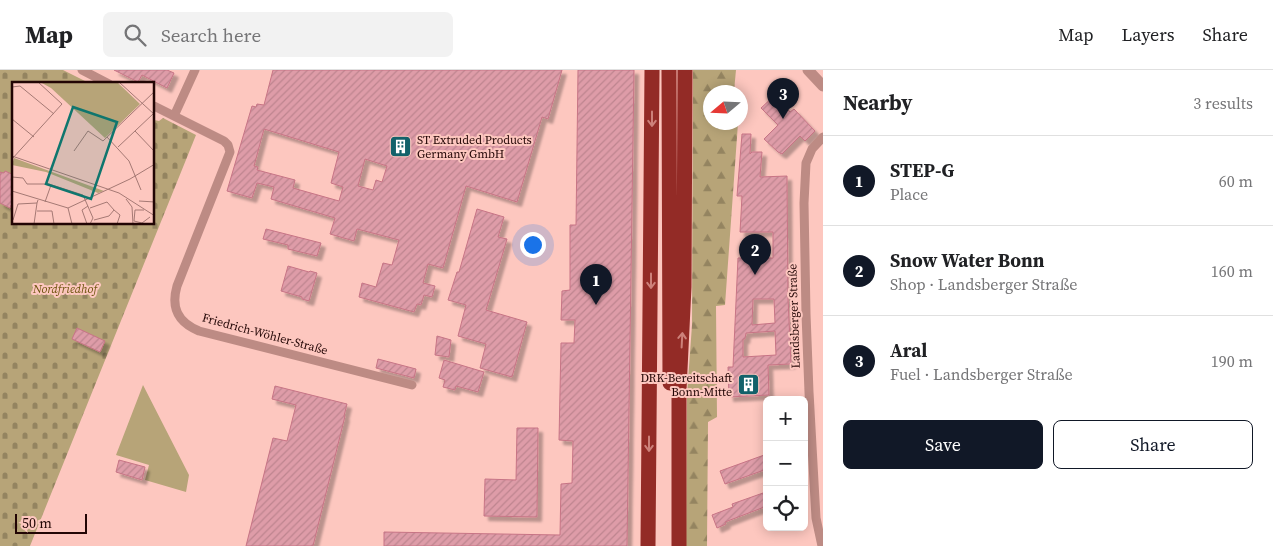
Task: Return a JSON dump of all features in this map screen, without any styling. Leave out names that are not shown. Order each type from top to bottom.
[{"type":"highway","points":[[648,546],[652,70]]},
{"type":"highway","points":[[669,70],[668,184],[671,224],[670,546]]},
{"type":"highway","points":[[671,224],[674,207],[676,70]]},
{"type":"highway","points":[[679,546],[680,390],[684,296],[685,70]]},
{"type":"street","points":[[82,70],[105,82]]},
{"type":"street","points":[[174,116],[195,70]]},
{"type":"street","points":[[808,70],[823,86]]},
{"type":"street","name":"Friedrich-Wöhler-Straße","points":[[155,106],[224,141],[228,145],[230,152],[174,298],[175,308],[187,325],[198,331],[412,385]]},
{"type":"street","name":"Landsberger Straße","points":[[822,546],[816,518],[819,500],[806,314],[804,172],[812,149],[823,137]]},
{"type":"green space","name":"Nordfriedhof","points":[[0,70],[63,70],[87,82],[12,82],[12,225],[155,225],[155,120],[159,121],[163,118],[196,135],[30,546],[0,546]]},
{"type":"green space","points":[[693,70],[736,70],[735,85],[703,85],[703,130],[738,130],[725,305],[716,306],[717,417],[708,422],[707,546],[686,546],[687,395],[692,325]]},
{"type":"green space","points":[[143,385],[189,475],[186,492],[145,480],[149,465],[116,455]]},
{"type":"building","points":[[114,70],[167,70],[174,73],[167,88],[142,75],[138,82]]},
{"type":"building","points":[[273,70],[562,70],[548,119],[542,117],[517,202],[466,186],[443,268],[428,264],[423,283],[435,286],[432,297],[424,295],[421,305],[417,304],[414,312],[359,297],[362,283],[376,287],[383,263],[392,265],[399,240],[357,229],[354,241],[330,234],[335,218],[271,199],[274,187],[257,183],[252,198],[227,191],[252,106],[256,107],[257,104],[264,105]],"holes":[[[264,129],[339,152],[331,183],[343,187],[339,201],[293,188],[295,180],[257,170],[258,167],[254,166]],[[365,159],[387,166],[382,182],[376,180],[373,190],[358,186]]]},
{"type":"building","points":[[578,70],[634,70],[627,546],[384,546],[384,532],[560,535],[561,484],[572,483],[573,441],[559,440],[561,343],[574,343],[575,320],[561,320],[562,291],[570,290],[570,225],[576,225]]},
{"type":"building","points":[[774,96],[790,112],[794,109],[815,131],[805,141],[800,136],[782,154],[764,139],[778,125],[761,108]]},
{"type":"building","points":[[742,134],[751,134],[750,154],[752,152],[762,152],[760,177],[787,176],[788,298],[791,364],[768,365],[769,395],[729,397],[728,367],[733,367],[738,258],[773,258],[773,232],[740,232],[742,196],[737,196]],"holes":[[[753,299],[774,299],[775,323],[752,325]],[[775,331],[776,355],[743,357],[743,339],[745,339],[746,333]]]},
{"type":"building","points":[[5,171],[12,174],[12,205],[10,208],[0,203],[0,172],[4,173]]},
{"type":"building","points":[[477,209],[504,217],[498,237],[507,239],[486,310],[527,322],[512,377],[480,368],[486,344],[458,336],[466,305],[448,300],[457,272],[459,272]]},
{"type":"building","points":[[266,229],[321,243],[317,256],[288,249],[288,245],[263,239]]},
{"type":"building","points":[[288,266],[317,273],[309,301],[281,291]]},
{"type":"building","points":[[77,328],[105,341],[100,352],[72,339]]},
{"type":"building","points":[[437,336],[451,340],[449,357],[435,355]]},
{"type":"building","points":[[378,359],[416,369],[414,378],[376,368]]},
{"type":"building","points":[[444,360],[484,372],[478,392],[456,386],[455,390],[443,387],[445,380],[439,378]]},
{"type":"building","points":[[275,386],[347,404],[313,546],[246,546],[273,438],[287,441],[296,405],[272,399]]},
{"type":"building","points":[[517,428],[538,428],[537,517],[484,516],[485,479],[516,480]]},
{"type":"building","points":[[763,455],[763,470],[725,484],[720,471]]},
{"type":"building","points":[[119,460],[145,467],[142,480],[116,472]]},
{"type":"building","points":[[763,493],[763,508],[725,522],[726,524],[717,528],[712,515],[733,507],[732,504]]},
{"type":"place","name":"Aral","points":[[783,119]]},
{"type":"place","name":"ST Extruded Products Germany GmbH","points":[[401,147]]},
{"type":"place","name":"Snow Water Bonn","points":[[755,275]]},
{"type":"place","name":"STEP-G","points":[[596,305]]},
{"type":"place","name":"DRK-Bereitschaft Bonn-Mitte","points":[[748,385]]}]
